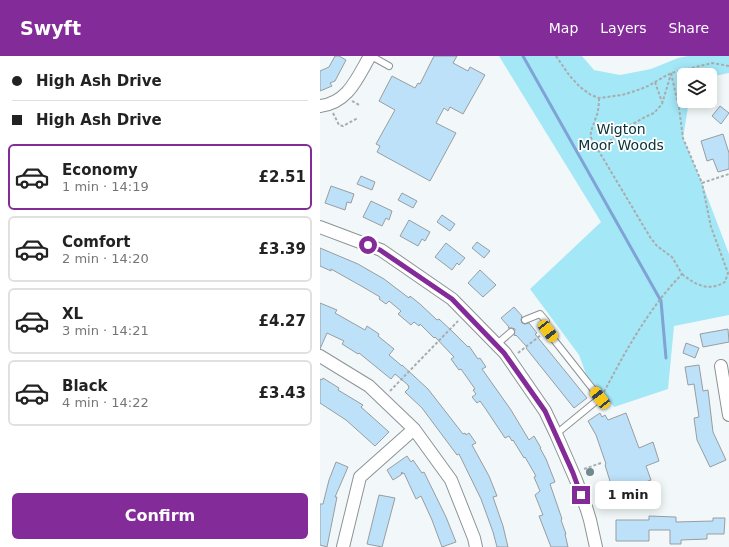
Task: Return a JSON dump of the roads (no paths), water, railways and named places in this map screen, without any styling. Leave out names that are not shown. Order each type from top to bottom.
[{"type":"street","points":[[324,106],[344,97],[351,89],[370,56]]},
{"type":"street","points":[[320,227],[380,250],[452,299],[510,360],[545,411],[556,434],[573,473],[590,520],[596,547]]},
{"type":"street","points":[[320,356],[369,386],[414,429],[451,480],[474,538],[476,547]]},
{"type":"street","points":[[721,366],[729,415]]},
{"type":"street","points":[[344,547],[360,477],[414,429]]},
{"type":"lane","points":[[370,56],[389,66]]},
{"type":"lane","points":[[525,320],[540,314],[546,321]]},
{"type":"lane","points":[[548,331],[600,398],[556,434]]},
{"type":"lane","points":[[496,344],[511,332]]},
{"type":"waterway","points":[[523,56],[661,301],[666,358]]},
{"type":"park label","name":"Wigton Moor Woods","points":[[621,138]]}]
